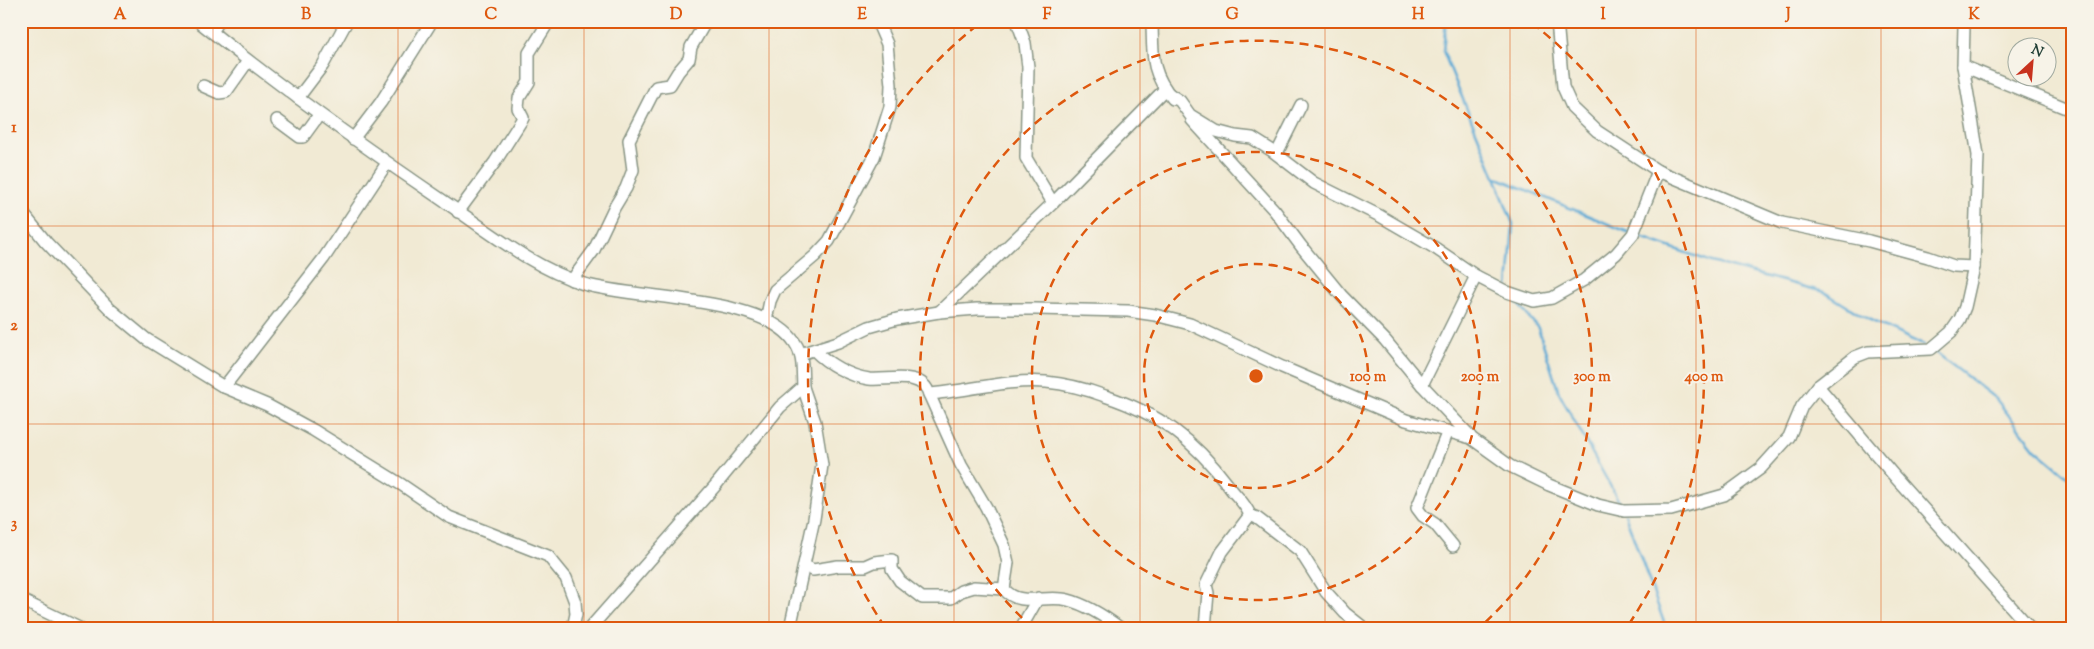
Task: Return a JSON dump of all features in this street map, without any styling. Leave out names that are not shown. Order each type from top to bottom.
[{"type":"street","points":[[198,21],[353,140],[524,256],[572,280],[602,289],[697,300],[766,320],[785,332],[795,342],[800,354],[803,387],[815,422],[822,465],[805,566],[790,628]]},
{"type":"street","points":[[212,32],[219,21]]},
{"type":"street","points":[[298,98],[323,65],[347,21]]},
{"type":"street","points":[[353,140],[381,102],[432,21]]},
{"type":"street","points":[[458,212],[495,162],[523,118],[518,108],[519,98],[528,82],[529,53],[549,21]]},
{"type":"street","points":[[572,280],[594,250],[626,188],[633,170],[629,140],[640,117],[656,87],[670,85],[689,59],[691,47],[706,21]]},
{"type":"street","points":[[766,320],[770,301],[775,290],[816,256],[829,241],[874,157],[890,107],[891,85],[887,44],[877,21]]},
{"type":"street","points":[[1017,21],[1025,43],[1028,67],[1026,158],[1053,203]]},
{"type":"street","points":[[1152,21],[1153,63],[1157,76],[1167,92],[1208,139],[1248,180],[1341,295],[1385,340],[1422,385],[1471,438],[1510,466],[1549,485],[1598,505],[1624,511],[1672,510],[1724,495],[1761,468],[1789,437],[1802,406],[1818,386],[1855,357],[1868,352],[1931,349],[1951,332],[1960,319],[1965,307],[1974,266],[1978,155],[1964,66],[1964,26],[1966,21]]},
{"type":"street","points":[[1557,21],[1563,87],[1572,107],[1597,131],[1658,171],[1782,223],[1868,240],[1954,266],[1974,266]]},
{"type":"street","points":[[203,86],[219,93],[226,92],[248,61]]},
{"type":"street","points":[[1964,66],[2073,112]]},
{"type":"street","points":[[939,312],[1167,92]]},
{"type":"street","points":[[1167,92],[1180,101],[1190,115],[1216,131],[1252,138],[1314,183],[1380,216],[1476,276],[1508,292],[1534,301],[1552,298],[1584,280],[1609,260],[1633,234],[1658,171]]},
{"type":"street","points":[[1276,154],[1301,105]]},
{"type":"street","points":[[277,120],[300,137],[303,137],[319,115]]},
{"type":"street","points":[[224,388],[324,258],[387,163]]},
{"type":"street","points":[[21,211],[46,242],[118,316],[146,340],[224,388],[267,405],[313,430],[402,485],[449,517],[548,556],[566,578],[575,602],[576,614],[570,627]]},
{"type":"street","points":[[1954,266],[1970,282]]},
{"type":"street","points":[[1422,385],[1476,276]]},
{"type":"street","points":[[800,354],[838,342],[869,327],[897,319],[939,312],[977,309],[1128,311],[1155,315],[1190,324],[1282,367],[1406,420],[1471,438]]},
{"type":"street","points":[[814,350],[831,364],[868,379],[917,379],[924,385],[961,465],[986,508],[1004,545],[1008,563],[1004,589]]},
{"type":"street","points":[[929,394],[979,386],[1045,382],[1080,387],[1133,405],[1154,416],[1186,439],[1216,468],[1229,487],[1245,503],[1250,515],[1257,518],[1300,551],[1326,592],[1345,613],[1364,628]]},
{"type":"street","points":[[1818,386],[1896,478],[2030,628]]},
{"type":"street","points":[[590,628],[715,486],[780,407],[803,387]]},
{"type":"street","points":[[1448,431],[1417,508],[1453,546]]},
{"type":"street","points":[[1205,628],[1208,594],[1206,585],[1222,552],[1250,515]]},
{"type":"street","points":[[805,566],[813,570],[838,566],[865,566],[874,562],[892,560],[892,569],[900,581],[922,598],[951,598],[961,591],[974,587],[1004,589],[1014,598],[1065,599],[1078,603],[1105,617],[1120,628]]},
{"type":"street","points":[[1021,628],[1038,598]]},
{"type":"street","points":[[21,600],[79,628]]},
{"type":"waterway","points":[[1446,21],[1443,51],[1495,177],[1630,233]]},
{"type":"waterway","points":[[1495,177],[1513,224],[1508,287]]},
{"type":"waterway","points":[[1635,235],[1712,262],[1824,292],[1866,318],[1923,345]]},
{"type":"waterway","points":[[1513,298],[1538,328],[1559,393],[1622,507]]},
{"type":"waterway","points":[[1934,351],[1996,399],[2035,449],[2073,481]]},
{"type":"waterway","points":[[1625,514],[1666,628]]}]
